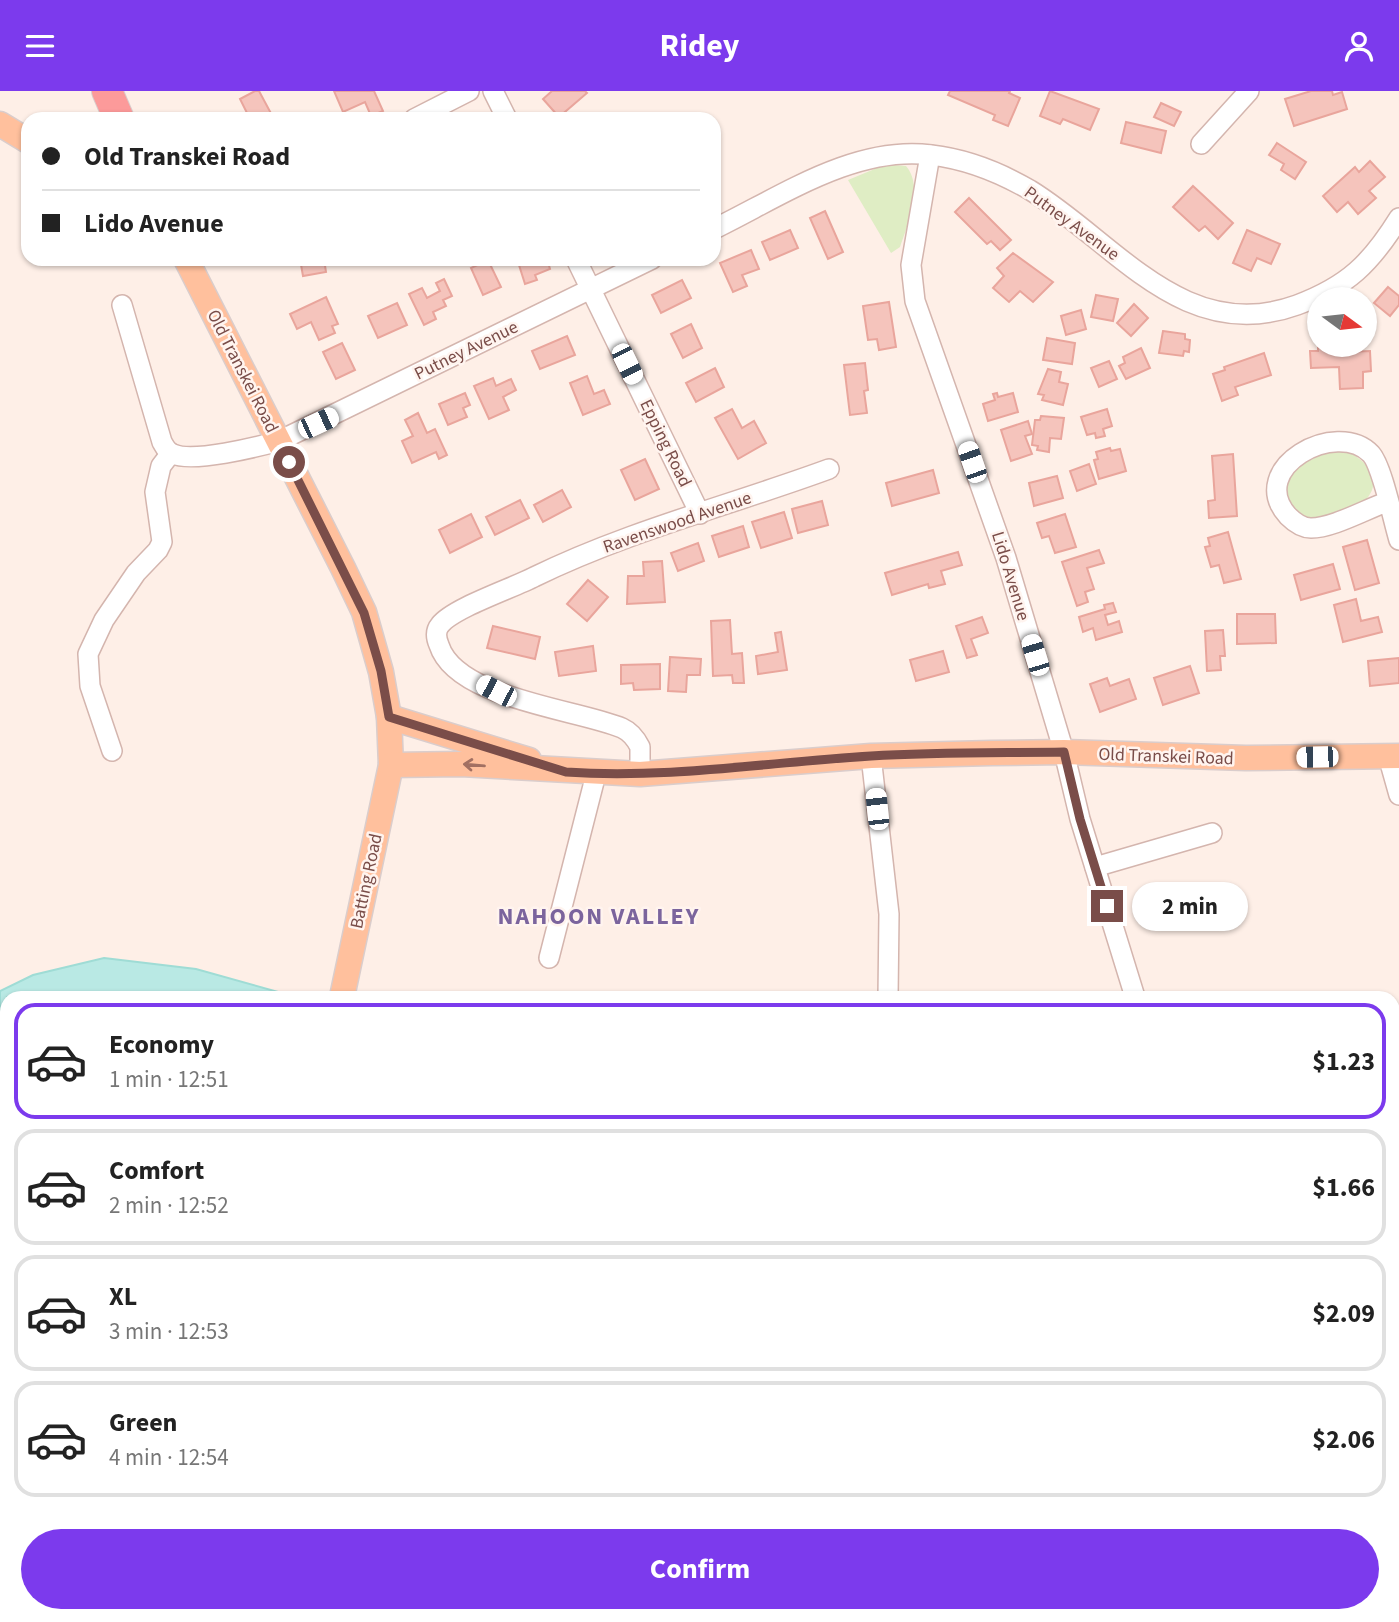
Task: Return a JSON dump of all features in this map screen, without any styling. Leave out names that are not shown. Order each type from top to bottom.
[{"type":"main road","points":[[0,124],[21,136]]},
{"type":"main road","name":"Old Transkei Road","points":[[190,266],[364,613],[381,671],[389,717],[391,765],[461,764],[640,775],[871,756],[1064,752],[1154,757],[1393,756]]},
{"type":"main road","name":"Old Transkei Road","points":[[389,717],[566,772]]},
{"type":"main road","name":"Batting Road","points":[[343,991],[391,765]]},
{"type":"street","points":[[428,112],[470,91]]},
{"type":"street","points":[[493,91],[504,112]]},
{"type":"street","points":[[1201,144],[1249,91]]},
{"type":"street","name":"Putney Avenue","points":[[721,226],[849,165],[901,154],[930,155],[976,164],[1016,182],[1048,203],[1152,283],[1179,299],[1221,311],[1244,314],[1283,310],[1320,296],[1366,265],[1399,218]]},
{"type":"street","name":"Lido Avenue","points":[[930,155],[912,256],[912,288],[1006,558],[1133,991]]},
{"type":"street","name":"Epping Road","points":[[580,266],[700,513]]},
{"type":"street","name":"Putney Avenue","points":[[171,453],[181,456],[206,455],[250,449],[279,441],[639,266]]},
{"type":"street","points":[[112,751],[90,686],[88,654],[104,620],[136,573],[162,542],[155,492],[161,466],[171,453],[166,450],[157,431],[122,305]]},
{"type":"street","points":[[1387,502],[1321,527],[1305,527],[1293,520],[1282,508],[1279,486],[1284,469],[1294,456],[1314,447],[1346,443],[1366,449],[1377,461],[1399,540]]},
{"type":"street","name":"Ravenswood Avenue","points":[[640,775],[640,747],[625,730],[496,691],[454,666],[441,651],[436,630],[444,620],[622,540],[829,469]]},
{"type":"street","points":[[871,756],[889,915],[888,991]]},
{"type":"street","points":[[1393,756],[1399,796]]},
{"type":"street","points":[[549,958],[596,774]]},
{"type":"street","points":[[1095,867],[1212,833]]},
{"type":"green space","points":[[906,166],[914,184],[914,195],[900,247],[891,253],[848,180],[877,168]]},
{"type":"green space","points":[[1340,449],[1358,458],[1371,471],[1373,488],[1369,496],[1354,509],[1340,514],[1302,517],[1287,491],[1288,481],[1302,465]]},
{"type":"water","points":[[104,958],[196,969],[275,991],[0,991],[33,975]]},
{"type":"building","points":[[259,91],[270,112],[246,112],[240,99]]},
{"type":"building","points":[[334,91],[374,91],[383,111],[369,112],[365,102],[343,112]]},
{"type":"building","points":[[552,91],[587,93],[565,112],[555,112],[543,99]]},
{"type":"building","points":[[950,91],[1010,91],[1009,93],[1020,98],[1008,126],[993,120],[995,115],[948,95]]},
{"type":"building","points":[[1050,91],[1099,109],[1090,130],[1063,119],[1060,124],[1040,116]]},
{"type":"building","points":[[1311,91],[1332,91],[1333,95],[1342,92],[1347,109],[1294,126],[1285,99]]},
{"type":"building","points":[[1161,103],[1181,112],[1174,126],[1154,117]]},
{"type":"building","points":[[1126,122],[1166,131],[1161,153],[1121,143]]},
{"type":"building","points":[[1277,143],[1306,162],[1295,179],[1281,170],[1284,164],[1269,155]]},
{"type":"building","points":[[1370,161],[1385,177],[1369,191],[1376,198],[1358,214],[1348,202],[1337,212],[1323,196],[1355,167],[1359,172]]},
{"type":"building","points":[[1193,186],[1233,223],[1218,239],[1205,226],[1199,231],[1173,207]]},
{"type":"building","points":[[969,198],[1011,240],[1000,250],[991,241],[987,244],[955,212]]},
{"type":"building","points":[[825,211],[843,252],[828,259],[810,218]]},
{"type":"building","points":[[790,230],[798,248],[770,260],[762,242]]},
{"type":"building","points":[[1247,230],[1280,244],[1271,264],[1257,258],[1251,271],[1233,263]]},
{"type":"building","points":[[751,250],[759,269],[742,275],[747,286],[733,292],[721,263]]},
{"type":"building","points":[[1013,253],[1053,282],[1033,302],[1020,291],[1009,302],[993,288],[1004,276],[997,268]]},
{"type":"building","points":[[301,266],[325,266],[326,272],[303,276]]},
{"type":"building","points":[[491,266],[501,287],[483,295],[471,268]]},
{"type":"building","points":[[519,266],[549,266],[550,269],[535,275],[537,280],[525,284]]},
{"type":"building","points":[[444,279],[452,296],[443,300],[446,306],[433,312],[436,319],[424,325],[409,294],[422,288],[427,298],[440,291],[436,283]]},
{"type":"building","points":[[682,280],[691,298],[661,313],[652,295]]},
{"type":"building","points":[[1388,287],[1399,296],[1399,305],[1390,316],[1377,305],[1377,300]]},
{"type":"building","points":[[1096,295],[1118,299],[1113,321],[1091,317]]},
{"type":"building","points":[[326,297],[338,324],[332,326],[335,333],[319,340],[311,322],[297,329],[290,314]]},
{"type":"building","points":[[889,302],[896,347],[879,350],[877,339],[868,340],[863,306]]},
{"type":"building","points":[[397,303],[407,325],[378,338],[368,316]]},
{"type":"building","points":[[1134,304],[1148,318],[1131,336],[1117,323]]},
{"type":"building","points":[[1081,310],[1086,329],[1066,335],[1061,316]]},
{"type":"building","points":[[691,324],[702,348],[683,358],[671,334]]},
{"type":"building","points":[[1163,331],[1185,334],[1185,339],[1190,340],[1189,352],[1184,351],[1183,356],[1159,353]]},
{"type":"building","points":[[567,336],[575,355],[540,369],[532,351]]},
{"type":"building","points":[[1047,338],[1075,343],[1072,364],[1043,360]]},
{"type":"building","points":[[342,343],[355,370],[336,379],[323,352]]},
{"type":"building","points":[[1141,348],[1150,368],[1126,379],[1119,366],[1125,363],[1123,357]]},
{"type":"building","points":[[1264,353],[1271,375],[1235,387],[1238,395],[1222,401],[1213,374],[1225,370],[1224,367]]},
{"type":"building","points":[[1310,357],[1370,357],[1371,371],[1363,372],[1363,388],[1340,389],[1339,367],[1311,368]]},
{"type":"building","points":[[1109,361],[1117,379],[1099,387],[1091,368]]},
{"type":"building","points":[[865,363],[868,390],[864,391],[867,413],[850,415],[844,365]]},
{"type":"building","points":[[715,368],[724,387],[696,402],[686,383]]},
{"type":"building","points":[[1048,369],[1061,372],[1059,382],[1068,384],[1063,405],[1042,400],[1044,395],[1038,394]]},
{"type":"building","points":[[587,376],[594,394],[604,390],[610,404],[583,415],[570,383]]},
{"type":"building","points":[[493,378],[496,386],[511,379],[516,390],[503,397],[509,410],[489,419],[474,386]]},
{"type":"building","points":[[465,393],[470,405],[463,408],[467,417],[448,425],[439,404]]},
{"type":"building","points":[[997,393],[998,397],[1013,393],[1018,412],[988,421],[983,404],[995,400],[993,394]]},
{"type":"building","points":[[732,409],[742,428],[754,421],[766,443],[738,459],[715,418]]},
{"type":"building","points":[[1107,409],[1112,426],[1103,429],[1105,436],[1096,438],[1095,433],[1087,435],[1081,417]]},
{"type":"building","points":[[418,413],[427,433],[435,429],[447,455],[439,459],[436,452],[412,463],[402,441],[413,436],[405,420]]},
{"type":"building","points":[[1041,416],[1064,418],[1061,439],[1050,438],[1049,452],[1037,450],[1038,446],[1032,445],[1035,420],[1040,420]]},
{"type":"building","points":[[1028,421],[1032,434],[1025,436],[1032,454],[1011,461],[1001,430]]},
{"type":"building","points":[[1110,448],[1111,451],[1120,449],[1126,471],[1099,479],[1094,460],[1098,459],[1096,452]]},
{"type":"building","points":[[1233,454],[1237,516],[1209,518],[1208,501],[1215,500],[1212,456]]},
{"type":"building","points":[[645,459],[659,489],[635,500],[621,470]]},
{"type":"building","points":[[1089,464],[1096,484],[1077,491],[1070,471]]},
{"type":"building","points":[[933,470],[939,493],[892,506],[886,483]]},
{"type":"building","points":[[1057,476],[1063,498],[1034,506],[1029,483]]},
{"type":"building","points":[[562,490],[571,507],[543,522],[534,505]]},
{"type":"building","points":[[520,500],[529,518],[495,535],[486,517]]},
{"type":"building","points":[[822,501],[828,525],[798,533],[792,509]]},
{"type":"building","points":[[784,512],[792,538],[761,548],[752,522]]},
{"type":"building","points":[[471,514],[482,537],[450,553],[439,530]]},
{"type":"building","points":[[1065,514],[1076,547],[1055,553],[1049,536],[1042,538],[1037,523]]},
{"type":"building","points":[[743,526],[749,547],[719,557],[712,536]]},
{"type":"building","points":[[1228,532],[1241,579],[1224,583],[1219,565],[1211,567],[1205,547],[1210,546],[1208,538]]},
{"type":"building","points":[[1367,540],[1379,583],[1355,590],[1343,547]]},
{"type":"building","points":[[698,543],[704,561],[678,571],[671,553]]},
{"type":"building","points":[[1099,550],[1104,563],[1087,568],[1094,589],[1085,592],[1088,602],[1077,606],[1062,562]]},
{"type":"building","points":[[958,552],[962,565],[941,571],[945,584],[929,588],[928,584],[892,595],[885,573]]},
{"type":"building","points":[[662,561],[665,602],[627,604],[628,576],[644,576],[643,562]]},
{"type":"building","points":[[1333,564],[1340,589],[1301,600],[1294,575]]},
{"type":"building","points":[[588,580],[608,597],[587,621],[567,604]]},
{"type":"building","points":[[1356,599],[1361,621],[1378,617],[1382,632],[1343,642],[1334,605]]},
{"type":"building","points":[[1113,603],[1116,612],[1105,615],[1108,625],[1119,621],[1122,632],[1096,640],[1093,628],[1083,632],[1079,617],[1105,609],[1104,605]]},
{"type":"building","points":[[1237,614],[1275,614],[1276,643],[1237,644]]},
{"type":"building","points":[[982,617],[988,633],[971,639],[977,655],[967,658],[956,626]]},
{"type":"building","points":[[730,620],[732,654],[742,653],[744,683],[733,683],[732,675],[713,676],[711,621]]},
{"type":"building","points":[[493,626],[540,637],[535,659],[487,648]]},
{"type":"building","points":[[1223,630],[1225,656],[1220,656],[1221,670],[1207,671],[1205,631]]},
{"type":"building","points":[[781,632],[787,670],[758,674],[756,656],[778,652],[775,633]]},
{"type":"building","points":[[593,646],[596,671],[559,676],[555,652]]},
{"type":"building","points":[[943,651],[949,672],[916,681],[910,660]]},
{"type":"building","points":[[670,657],[701,659],[700,675],[687,675],[686,692],[668,691]]},
{"type":"building","points":[[1399,658],[1399,683],[1370,686],[1368,661]]},
{"type":"building","points":[[660,664],[660,689],[634,690],[633,683],[621,684],[621,665]]},
{"type":"building","points":[[1190,666],[1199,693],[1163,705],[1154,678]]},
{"type":"building","points":[[1107,678],[1110,686],[1129,679],[1136,699],[1100,712],[1090,684]]},
{"type":"district","name":"NAHOON VALLEY","points":[[599,916]]},
{"type":"route","points":[[289,462],[364,613],[381,671],[389,717],[566,772],[596,774],[640,775],[871,756],[1064,752],[1080,819],[1107,906]]}]
